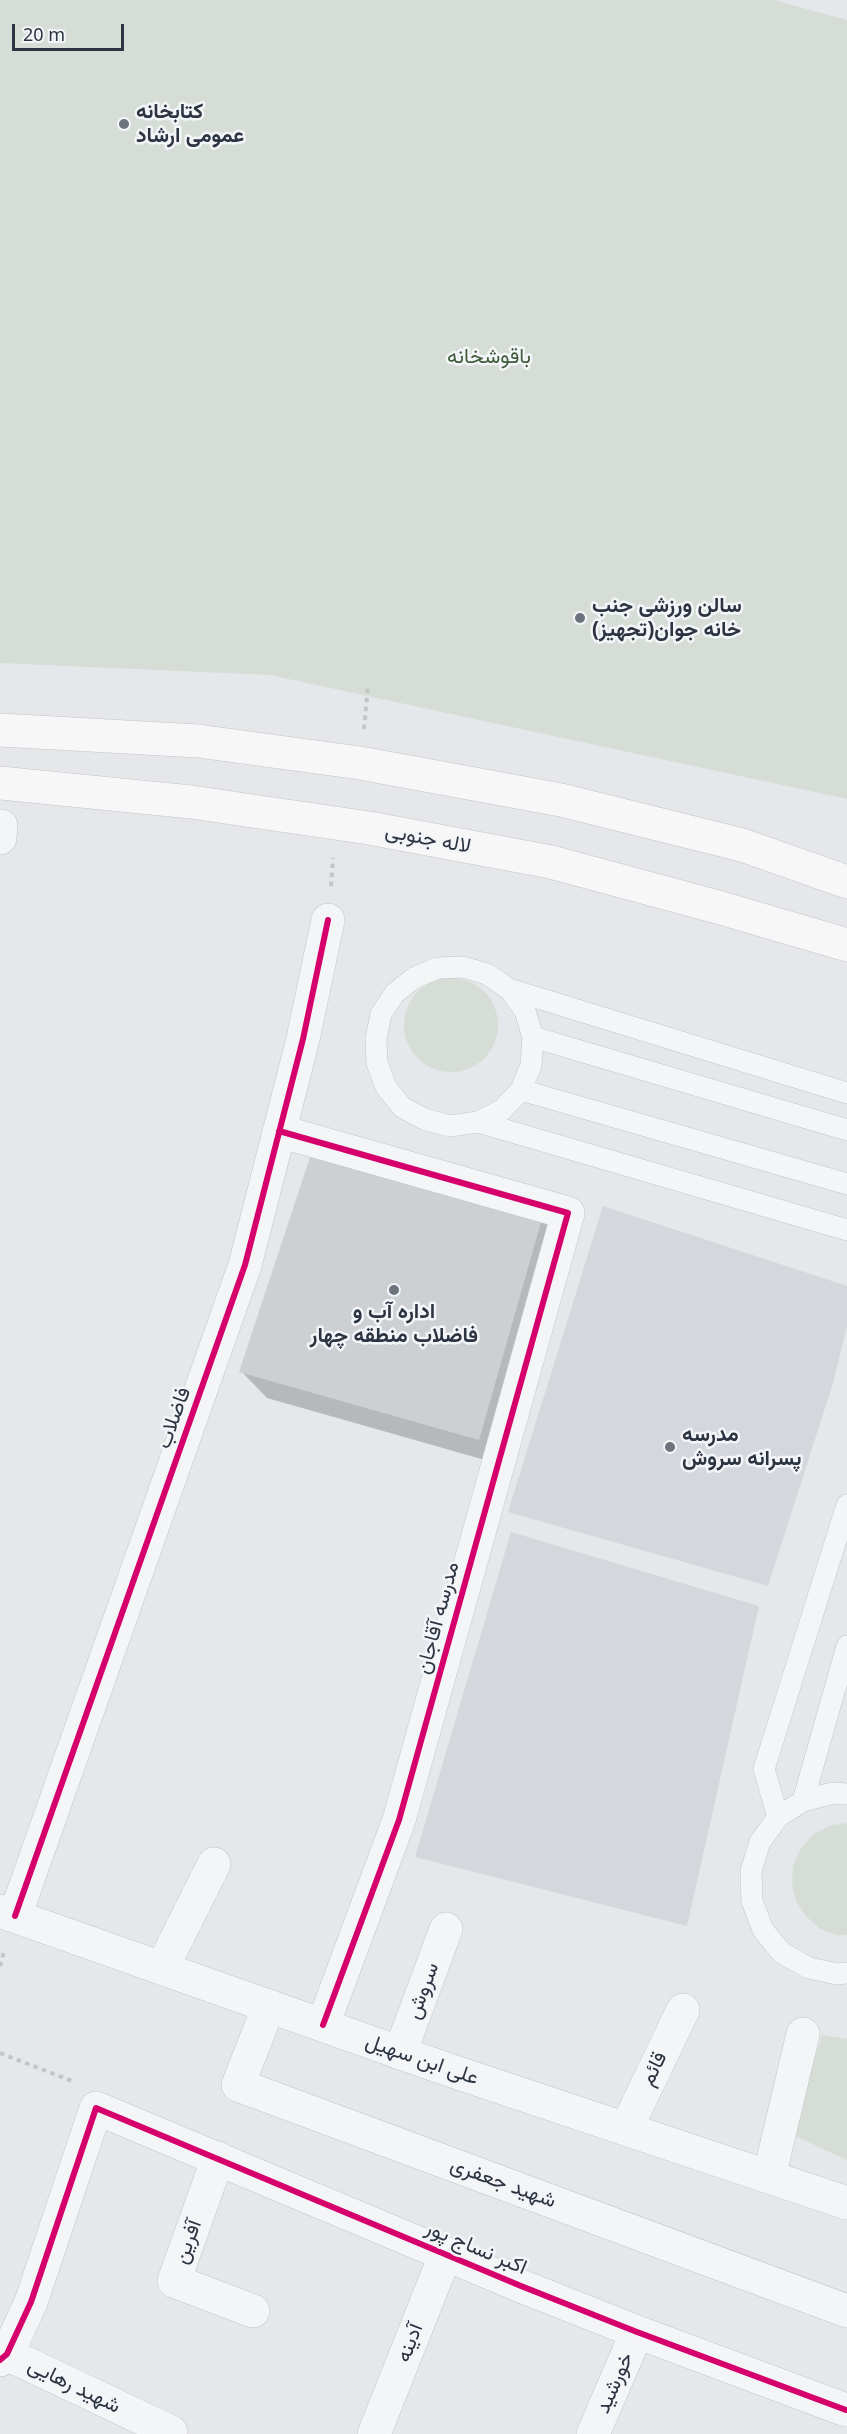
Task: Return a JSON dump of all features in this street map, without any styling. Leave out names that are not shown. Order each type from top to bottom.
[{"type":"main road","points":[[0,730],[198,741],[372,765],[561,800],[742,845],[847,882]]},
{"type":"main road","name":"لاله جنوبی","points":[[0,783],[191,802],[369,828],[550,862],[847,945]]},
{"type":"street","name":"فاضلاب","points":[[7,1913],[245,1265],[303,1039],[328,920]]},
{"type":"street","name":"مدرسه آقاجان","points":[[279,1131],[568,1213],[399,1820],[323,2025]]},
{"type":"street","points":[[162,1968],[214,1864]]},
{"type":"street","name":"علی ابن سهیل","points":[[7,1913],[400,2053],[847,2203]]},
{"type":"street","name":"سروش","points":[[400,2053],[446,1929]]},
{"type":"street","name":"شهید جعفری","points":[[269,2006],[238,2085],[847,2311]]},
{"type":"street","name":"قائم","points":[[626,2129],[683,2010]]},
{"type":"street","points":[[769,2177],[803,2034]]},
{"type":"street","points":[[4,2357],[31,2301],[96,2108]]},
{"type":"street","name":"اکبر نساج پور","points":[[96,2108],[521,2286],[843,2417]]},
{"type":"street","name":"آفرین","points":[[218,2158],[174,2281],[253,2312]]},
{"type":"street","name":"آدینه","points":[[374,2434],[446,2253]]},
{"type":"street","name":"خورشید","points":[[593,2434],[637,2332]]},
{"type":"street","name":"شهید رهایی","points":[[4,2357],[171,2432],[170,2434]]},
{"type":"lane","points":[[509,989],[525,1011],[533,1037],[531,1065],[521,1090],[502,1110],[478,1122],[450,1126],[424,1119],[402,1107],[386,1087],[377,1064],[376,1039],[381,1014],[395,993],[414,978],[437,968],[463,967],[487,974],[509,989],[847,1093]]},
{"type":"lane","points":[[533,1037],[847,1130]]},
{"type":"lane","points":[[521,1090],[847,1184]]},
{"type":"lane","points":[[478,1122],[847,1230]]},
{"type":"lane","points":[[778,1817],[764,1769],[847,1505]]},
{"type":"lane","points":[[803,1801],[847,1646]]},
{"type":"lane","points":[[847,1794],[832,1793],[803,1801],[778,1817],[760,1842],[751,1871],[752,1901],[763,1930],[782,1953],[808,1968],[837,1974],[847,1973]]},
{"type":"path","points":[[363,735],[368,685]]},
{"type":"path","points":[[328,920],[333,856]]},
{"type":"path","points":[[0,2054],[102,2093],[96,2108]]},
{"type":"shaded area","name":"مدرسه پسرانه سروش","points":[[603,1206],[847,1286],[847,1326],[833,1383],[768,1586],[508,1512]]},
{"type":"shaded area","points":[[511,1532],[759,1606],[687,1926],[415,1857]]},
{"type":"green space","name":"باقوشخانه","points":[[0,0],[774,0],[847,20],[847,799],[270,675],[0,663]]},
{"type":"green space","points":[[451,978],[469,982],[484,992],[494,1007],[498,1025],[494,1043],[484,1058],[469,1068],[451,1072],[433,1068],[418,1058],[408,1043],[404,1025],[408,1007],[418,992],[433,982]]},
{"type":"green space","points":[[847,1823],[847,1935],[836,1935],[819,1928],[806,1916],[796,1901],[792,1883],[793,1865],[801,1848],[815,1833],[832,1825]]},
{"type":"green space","points":[[822,2035],[847,2039],[847,2160],[791,2134]]},
{"type":"building","name":"اداره آب و فاضلاب منطقه چهار","points":[[315,1142],[545,1208],[479,1440],[239,1372]]},
{"type":"cycle path","points":[[15,1916],[245,1265],[303,1039],[328,920]]},
{"type":"cycle path","points":[[279,1131],[568,1213],[399,1820],[323,2025]]},
{"type":"cycle path","points":[[0,2360],[7,2354],[31,2302],[96,2108],[521,2286],[846,2410]]},
{"type":"place","name":"کتابخانه عمومی ارشاد","points":[[124,124]]},
{"type":"place","name":"سالن ورزشی جنب خانه جوان(تجهیز)","points":[[580,618]]},
{"type":"place","name":"اداره آب و فاضلاب منطقه چهار","points":[[394,1290]]},
{"type":"place","name":"مدرسه پسرانه سروش","points":[[670,1447]]}]
